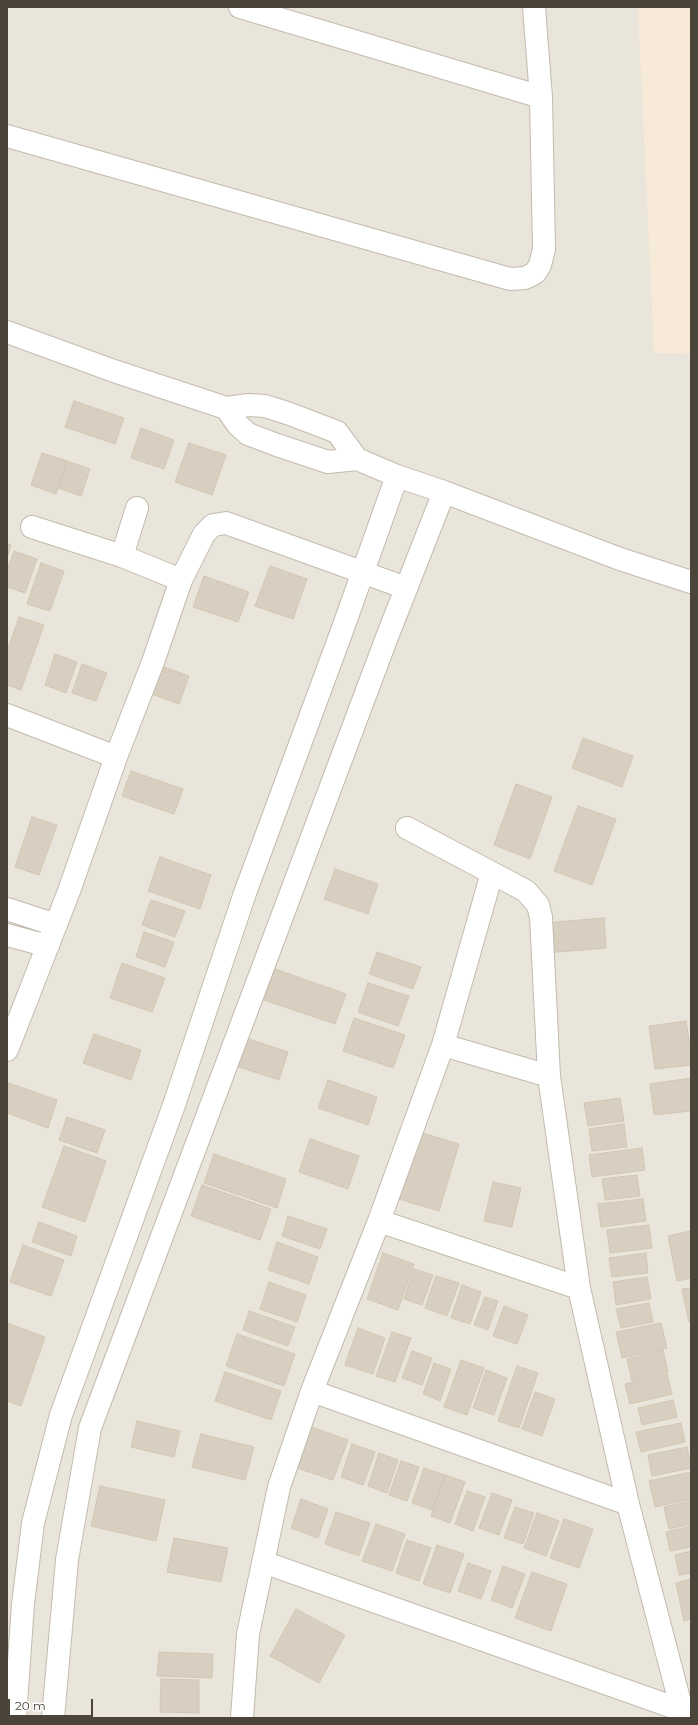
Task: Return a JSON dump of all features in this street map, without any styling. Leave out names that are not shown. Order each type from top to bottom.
[{"type":"street","points":[[240,7],[541,96]]},
{"type":"street","points":[[7,136],[510,279],[525,278],[535,273],[540,265],[544,249],[541,96],[534,7]]},
{"type":"street","points":[[7,332],[114,371],[226,408],[264,406],[296,416],[337,432],[356,458],[397,476],[444,492],[620,560],[691,582]]},
{"type":"street","points":[[226,408],[238,425],[248,434],[277,446],[328,462],[356,458]]},
{"type":"street","points":[[15,1718],[24,1604],[33,1523],[61,1415],[174,1105],[245,893],[397,476]]},
{"type":"street","points":[[53,1718],[67,1560],[90,1428],[213,1098],[406,588],[444,492]]},
{"type":"street","points":[[122,556],[137,508]]},
{"type":"street","points":[[7,1050],[56,925],[116,757],[153,662],[180,580],[204,534],[213,526],[226,523],[406,588]]},
{"type":"street","points":[[32,527],[122,556],[180,580]]},
{"type":"street","points":[[7,716],[116,757]]},
{"type":"street","points":[[407,828],[526,891],[538,905],[541,916],[549,1076],[580,1288],[628,1504],[682,1714]]},
{"type":"street","points":[[242,1718],[248,1634],[279,1487],[312,1391],[379,1221],[443,1045],[492,873]]},
{"type":"street","points":[[7,910],[56,925]]},
{"type":"street","points":[[7,935],[48,946]]},
{"type":"street","points":[[443,1045],[549,1076]]},
{"type":"street","points":[[379,1221],[580,1288]]},
{"type":"street","points":[[312,1391],[628,1504]]},
{"type":"street","points":[[61,1415],[90,1428]]},
{"type":"street","points":[[263,1562],[682,1714]]},
{"type":"shaded area","points":[[7,7],[691,7],[691,1718],[7,1718]]},
{"type":"shaded area","points":[[638,7],[691,7],[691,354],[654,353]]},
{"type":"building","points":[[74,401],[124,418],[115,444],[65,427]]},
{"type":"building","points":[[141,428],[174,440],[164,469],[131,458]]},
{"type":"building","points":[[189,443],[226,455],[212,495],[175,482]]},
{"type":"building","points":[[42,453],[67,461],[56,494],[31,485]]},
{"type":"building","points":[[67,461],[90,469],[81,496],[58,488]]},
{"type":"building","points":[[7,544],[11,545],[7,558]]},
{"type":"building","points":[[14,551],[37,559],[25,593],[7,587],[7,570]]},
{"type":"building","points":[[41,563],[64,571],[50,611],[27,604]]},
{"type":"building","points":[[270,566],[307,579],[293,619],[255,606]]},
{"type":"building","points":[[204,576],[249,592],[238,622],[193,607]]},
{"type":"building","points":[[19,617],[44,625],[21,690],[7,685],[7,651]]},
{"type":"building","points":[[55,654],[77,662],[66,693],[45,685]]},
{"type":"building","points":[[82,664],[107,673],[96,701],[72,693]]},
{"type":"building","points":[[156,664],[189,676],[179,704],[146,692]]},
{"type":"building","points":[[583,738],[633,756],[622,787],[572,768]]},
{"type":"building","points":[[131,771],[183,789],[174,814],[122,796]]},
{"type":"building","points":[[516,784],[552,797],[530,859],[494,845]]},
{"type":"building","points":[[578,806],[616,819],[592,885],[554,871]]},
{"type":"building","points":[[32,817],[57,825],[39,875],[15,867]]},
{"type":"building","points":[[160,857],[211,875],[200,909],[148,891]]},
{"type":"building","points":[[335,869],[378,884],[368,914],[324,899]]},
{"type":"building","points":[[151,900],[185,911],[175,937],[142,925]]},
{"type":"building","points":[[604,918],[606,948],[546,953],[544,923]]},
{"type":"building","points":[[144,932],[174,942],[165,967],[136,957]]},
{"type":"building","points":[[377,952],[421,967],[413,989],[369,974]]},
{"type":"building","points":[[122,963],[165,978],[152,1012],[110,998]]},
{"type":"building","points":[[275,969],[346,994],[335,1024],[264,1000]]},
{"type":"building","points":[[368,983],[409,996],[398,1026],[358,1012]]},
{"type":"building","points":[[354,1018],[405,1035],[393,1068],[343,1051]]},
{"type":"building","points":[[686,1021],[691,1053],[691,1065],[655,1069],[649,1026]]},
{"type":"building","points":[[94,1034],[141,1050],[131,1080],[83,1063]]},
{"type":"building","points":[[246,1038],[288,1052],[279,1080],[236,1066]]},
{"type":"building","points":[[691,1078],[691,1111],[654,1115],[650,1084]]},
{"type":"building","points":[[328,1080],[377,1097],[368,1125],[318,1108]]},
{"type":"building","points":[[9,1083],[57,1100],[48,1128],[7,1113],[7,1089]]},
{"type":"building","points":[[620,1098],[624,1121],[588,1126],[584,1103]]},
{"type":"building","points":[[67,1117],[105,1130],[97,1153],[59,1140]]},
{"type":"building","points":[[624,1124],[627,1147],[592,1151],[589,1129]]},
{"type":"building","points":[[416,1131],[459,1144],[439,1211],[395,1198]]},
{"type":"building","points":[[310,1139],[359,1156],[348,1189],[299,1172]]},
{"type":"building","points":[[64,1146],[106,1161],[85,1222],[42,1207]]},
{"type":"building","points":[[642,1148],[645,1170],[592,1177],[589,1155]]},
{"type":"building","points":[[214,1154],[286,1179],[277,1208],[204,1183]]},
{"type":"building","points":[[637,1175],[640,1196],[605,1200],[602,1179]]},
{"type":"building","points":[[493,1182],[521,1188],[512,1227],[484,1221]]},
{"type":"building","points":[[202,1185],[271,1209],[260,1240],[191,1216]]},
{"type":"building","points":[[643,1199],[646,1221],[601,1227],[598,1204]]},
{"type":"building","points":[[288,1216],[327,1229],[320,1249],[282,1236]]},
{"type":"building","points":[[39,1222],[77,1236],[71,1256],[32,1242]]},
{"type":"building","points":[[649,1225],[652,1248],[610,1253],[607,1230]]},
{"type":"building","points":[[691,1231],[691,1278],[677,1281],[668,1236]]},
{"type":"building","points":[[277,1242],[318,1257],[309,1284],[268,1270]]},
{"type":"building","points":[[23,1245],[64,1260],[51,1296],[10,1282]]},
{"type":"building","points":[[383,1253],[414,1264],[398,1310],[367,1299]]},
{"type":"building","points":[[646,1253],[648,1273],[612,1277],[609,1258]]},
{"type":"building","points":[[414,1269],[433,1275],[422,1305],[404,1299]]},
{"type":"building","points":[[436,1276],[459,1283],[447,1316],[425,1308]]},
{"type":"building","points":[[647,1277],[651,1299],[616,1305],[613,1282]]},
{"type":"building","points":[[269,1282],[306,1295],[297,1322],[260,1309]]},
{"type":"building","points":[[462,1285],[481,1292],[470,1324],[451,1318]]},
{"type":"building","points":[[691,1288],[691,1322],[689,1322],[682,1289]]},
{"type":"building","points":[[485,1297],[498,1301],[488,1330],[474,1325]]},
{"type":"building","points":[[649,1303],[653,1322],[621,1328],[616,1309]]},
{"type":"building","points":[[504,1306],[528,1315],[517,1344],[493,1336]]},
{"type":"building","points":[[249,1311],[295,1327],[288,1346],[243,1330]]},
{"type":"building","points":[[7,1323],[45,1337],[21,1406],[7,1401]]},
{"type":"building","points":[[661,1323],[667,1348],[622,1358],[616,1332]]},
{"type":"building","points":[[358,1328],[385,1338],[373,1374],[345,1365]]},
{"type":"building","points":[[392,1332],[411,1338],[395,1382],[376,1376]]},
{"type":"building","points":[[237,1334],[295,1354],[284,1386],[226,1366]]},
{"type":"building","points":[[663,1350],[668,1372],[632,1381],[627,1359]]},
{"type":"building","points":[[412,1351],[432,1358],[422,1385],[402,1378]]},
{"type":"building","points":[[461,1360],[484,1368],[467,1415],[444,1407]]},
{"type":"building","points":[[434,1363],[451,1369],[440,1401],[423,1394]]},
{"type":"building","points":[[517,1366],[538,1373],[519,1428],[498,1421]]},
{"type":"building","points":[[486,1370],[507,1378],[494,1415],[473,1408]]},
{"type":"building","points":[[225,1372],[281,1391],[271,1420],[215,1401]]},
{"type":"building","points":[[667,1374],[672,1394],[630,1404],[625,1384]]},
{"type":"building","points":[[535,1392],[555,1399],[542,1436],[522,1429]]},
{"type":"building","points":[[673,1400],[677,1417],[642,1425],[638,1408]]},
{"type":"building","points":[[137,1421],[180,1431],[174,1457],[131,1447]]},
{"type":"building","points":[[681,1423],[685,1442],[641,1452],[636,1432]]},
{"type":"building","points":[[308,1426],[348,1440],[333,1480],[294,1467]]},
{"type":"building","points":[[201,1434],[254,1447],[245,1480],[192,1467]]},
{"type":"building","points":[[352,1444],[375,1452],[363,1485],[341,1477]]},
{"type":"building","points":[[687,1447],[691,1468],[652,1476],[648,1455]]},
{"type":"building","points":[[379,1453],[398,1460],[387,1493],[368,1486]]},
{"type":"building","points":[[401,1461],[419,1467],[407,1501],[389,1495]]},
{"type":"building","points":[[424,1468],[445,1475],[432,1510],[412,1503]]},
{"type":"building","points":[[691,1472],[691,1499],[655,1507],[649,1481]]},
{"type":"building","points":[[445,1475],[465,1482],[450,1523],[431,1516]]},
{"type":"building","points":[[100,1486],[165,1500],[156,1541],[91,1526]]},
{"type":"building","points":[[467,1491],[485,1497],[473,1531],[455,1524]]},
{"type":"building","points":[[492,1493],[512,1500],[499,1535],[479,1528]]},
{"type":"building","points":[[301,1499],[328,1509],[318,1538],[291,1528]]},
{"type":"building","points":[[691,1501],[691,1524],[669,1529],[664,1507]]},
{"type":"building","points":[[515,1507],[534,1513],[523,1544],[504,1538]]},
{"type":"building","points":[[336,1512],[370,1523],[359,1556],[325,1544]]},
{"type":"building","points":[[537,1513],[559,1521],[546,1556],[524,1548]]},
{"type":"building","points":[[564,1519],[593,1529],[579,1568],[550,1558]]},
{"type":"building","points":[[376,1524],[405,1534],[392,1571],[362,1561]]},
{"type":"building","points":[[691,1526],[691,1547],[670,1551],[666,1532]]},
{"type":"building","points":[[174,1538],[228,1548],[221,1582],[167,1572]]},
{"type":"building","points":[[407,1540],[431,1548],[419,1581],[396,1573]]},
{"type":"building","points":[[437,1545],[464,1554],[450,1593],[423,1584]]},
{"type":"building","points":[[691,1551],[691,1573],[679,1575],[675,1555]]},
{"type":"building","points":[[468,1563],[491,1571],[481,1599],[458,1591]]},
{"type":"building","points":[[503,1566],[525,1574],[512,1608],[491,1600]]},
{"type":"building","points":[[532,1572],[567,1584],[551,1631],[515,1618]]},
{"type":"building","points":[[691,1579],[691,1619],[684,1621],[676,1583]]},
{"type":"building","points":[[296,1609],[345,1635],[319,1683],[270,1656]]},
{"type":"building","points":[[159,1652],[213,1654],[212,1678],[157,1676]]},
{"type":"building","points":[[161,1679],[199,1680],[199,1713],[160,1712]]}]
